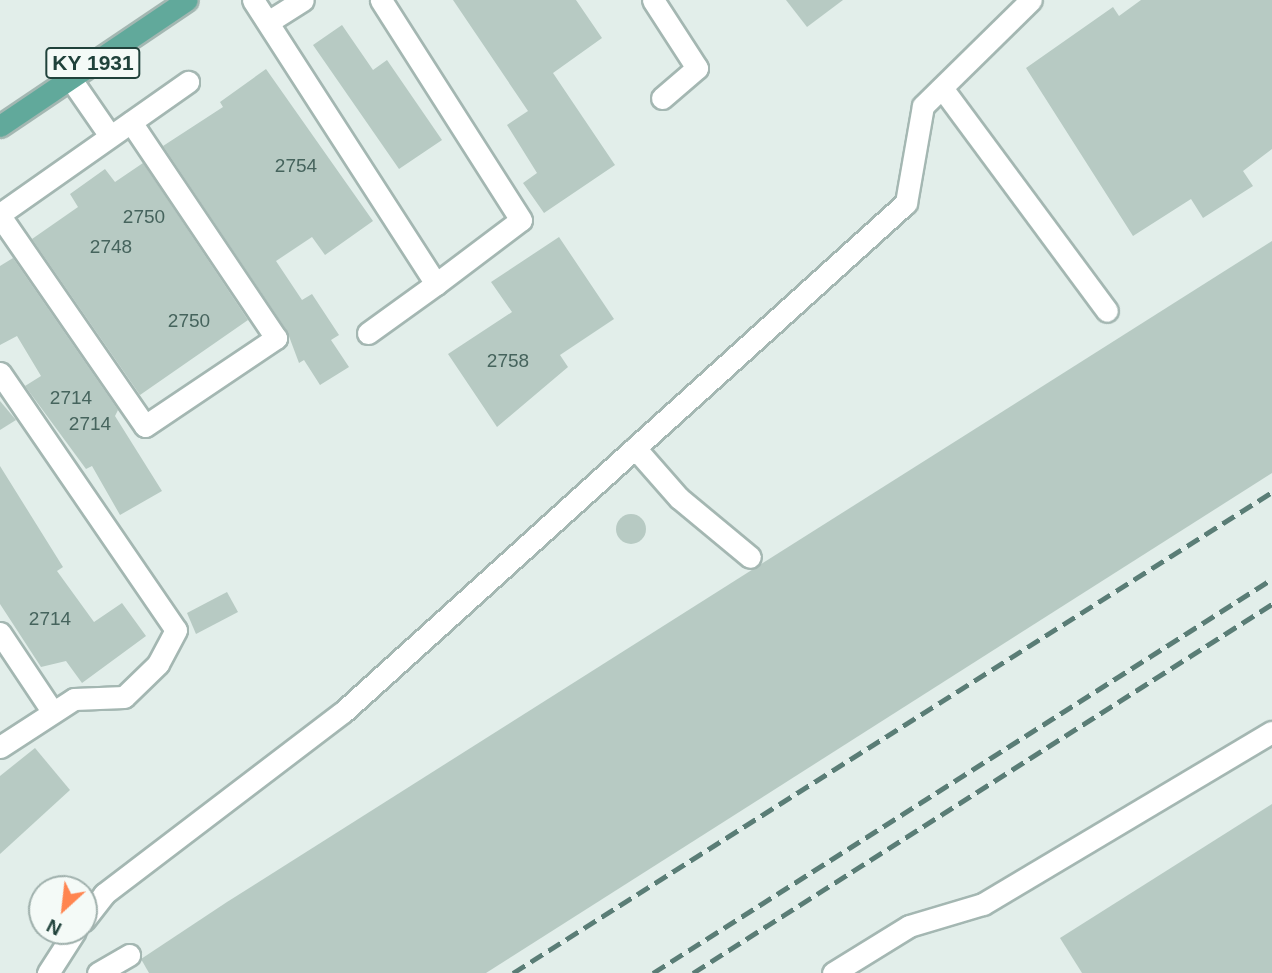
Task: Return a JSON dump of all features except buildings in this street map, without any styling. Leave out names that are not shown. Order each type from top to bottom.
[{"type":"main road","name":"KY 1931","points":[[0,126],[187,0]]},
{"type":"lane","points":[[253,0],[436,284]]},
{"type":"lane","points":[[268,22],[303,0]]},
{"type":"lane","points":[[368,333],[521,220],[381,0]]},
{"type":"lane","points":[[653,0],[697,68],[662,98]]},
{"type":"lane","points":[[98,902],[104,894],[343,712],[906,203],[923,106],[1031,0]]},
{"type":"lane","points":[[70,78],[110,136]]},
{"type":"lane","points":[[131,122],[276,338],[145,426],[0,215],[110,136],[188,82]]},
{"type":"lane","points":[[942,88],[1107,311]]},
{"type":"lane","points":[[0,373],[176,629],[158,664],[124,697],[74,699],[0,747]]},
{"type":"lane","points":[[635,448],[679,498],[750,557]]},
{"type":"lane","points":[[0,634],[52,711]]},
{"type":"lane","points":[[833,973],[909,926],[983,904],[1272,732]]},
{"type":"lane","points":[[48,973],[66,945]]},
{"type":"lane","points":[[98,973],[129,955]]},
{"type":"railway","points":[[513,973],[1272,492]]},
{"type":"railway","points":[[653,973],[1272,579]]},
{"type":"railway","points":[[693,973],[1272,604]]}]
